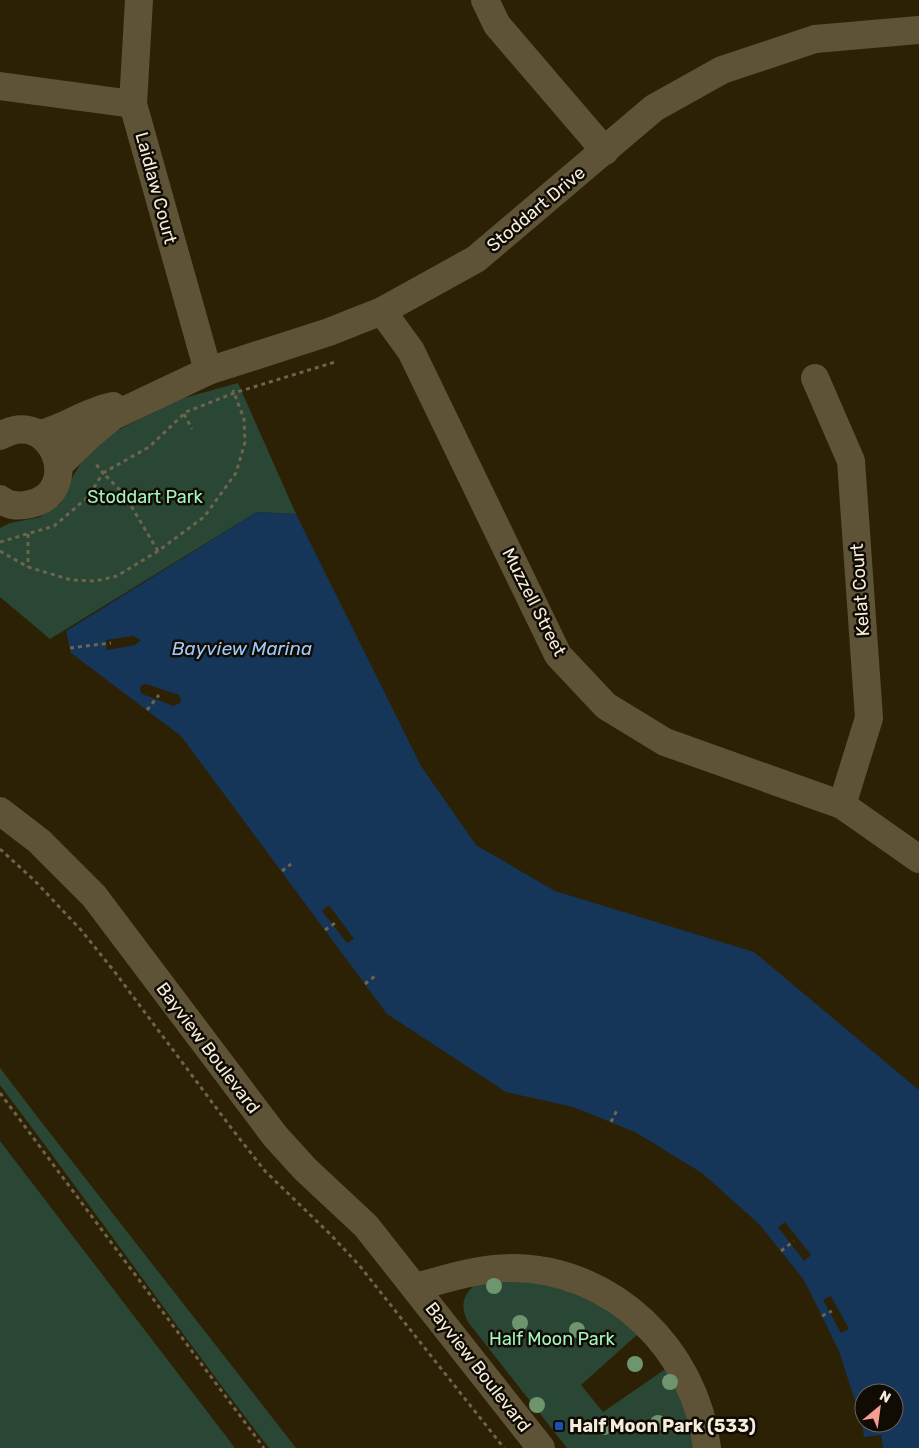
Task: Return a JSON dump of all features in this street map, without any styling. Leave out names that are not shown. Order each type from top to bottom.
[{"type":"street","name":"Laidlaw Court","points":[[139,0],[133,104],[216,368]]},
{"type":"street","points":[[485,0],[497,25],[605,151]]},
{"type":"street","name":"Stoddart Drive","points":[[59,465],[113,416],[216,368],[329,332],[382,311],[476,259],[654,108],[722,70],[814,39],[919,30]]},
{"type":"street","points":[[0,86],[133,104]]},
{"type":"street","name":"Muzzell Street","points":[[382,311],[411,351],[558,655],[606,706],[665,742],[842,805],[919,859]]},
{"type":"street","name":"Kelat Court","points":[[814,378],[850,461],[868,708],[868,718],[842,805]]},
{"type":"street","name":"Stoddart Drive","points":[[40,434],[54,430],[103,408],[149,399]]},
{"type":"street","points":[[2,431],[23,429],[40,434],[53,448],[59,465],[57,481],[49,494],[36,503],[21,506],[2,503]]},
{"type":"street","name":"Bayview Boulevard","points":[[0,811],[40,841],[94,896],[275,1136],[305,1169],[366,1226],[542,1448]]},
{"type":"street","name":"Bayview Boulevard","points":[[415,1287],[486,1270],[532,1269],[576,1280],[612,1297],[644,1322],[674,1356],[700,1413],[707,1448]]},
{"type":"path","points":[[158,551],[124,494],[103,472],[149,447],[186,412],[234,392],[336,362]]},
{"type":"path","points":[[0,551],[28,567],[71,580],[96,581],[116,576],[158,551],[204,518],[236,473],[245,442],[244,419],[234,392],[216,368]]},
{"type":"path","points":[[28,534],[28,567]]},
{"type":"path","points":[[70,648],[111,643]]},
{"type":"path","points":[[147,710],[159,695]]},
{"type":"path","points":[[282,871],[291,864]]},
{"type":"path","points":[[325,930],[335,923]]},
{"type":"path","points":[[365,984],[375,976]]},
{"type":"path","points":[[0,1093],[264,1448]]},
{"type":"path","points":[[611,1122],[617,1110]]},
{"type":"path","points":[[781,1251],[794,1241]]},
{"type":"path","points":[[822,1316],[832,1311]]},
{"type":"green space","name":"Stoddart Park","points":[[238,383],[296,514],[257,512],[50,639],[0,597],[0,528],[10,523],[40,517],[60,504],[73,476],[94,442],[180,399]]},
{"type":"green space","points":[[0,1068],[296,1448],[269,1448],[0,1085]]},
{"type":"green space","points":[[0,1141],[235,1448],[0,1448]]},
{"type":"green space","name":"Half Moon Park","points":[[484,1279],[547,1283],[592,1299],[639,1333],[581,1385],[603,1412],[667,1368],[679,1390],[696,1448],[567,1448],[468,1322],[464,1308],[465,1297],[477,1283]]},
{"type":"water","name":"Bayview Marina","points":[[257,512],[296,514],[421,766],[476,845],[555,891],[754,952],[919,1090],[919,1448],[883,1448],[881,1435],[864,1437],[863,1433],[904,1433],[904,1383],[854,1383],[854,1398],[839,1351],[804,1280],[759,1224],[702,1173],[635,1132],[573,1107],[506,1092],[387,1014],[181,736],[71,653],[66,631]]},
{"type":"pier","points":[[133,636],[141,640],[135,645],[107,650],[106,640]]},
{"type":"pier","points":[[146,684],[179,695],[180,703],[174,706],[142,694],[140,690],[141,685]]},
{"type":"pier","points":[[329,905],[354,939],[347,943],[322,911]]},
{"type":"pier","points":[[785,1222],[811,1255],[804,1261],[778,1227]]},
{"type":"pier","points":[[831,1296],[849,1329],[841,1333],[823,1300]]},
{"type":"place","name":"Half Moon Park (533)","points":[[559,1426]]}]
